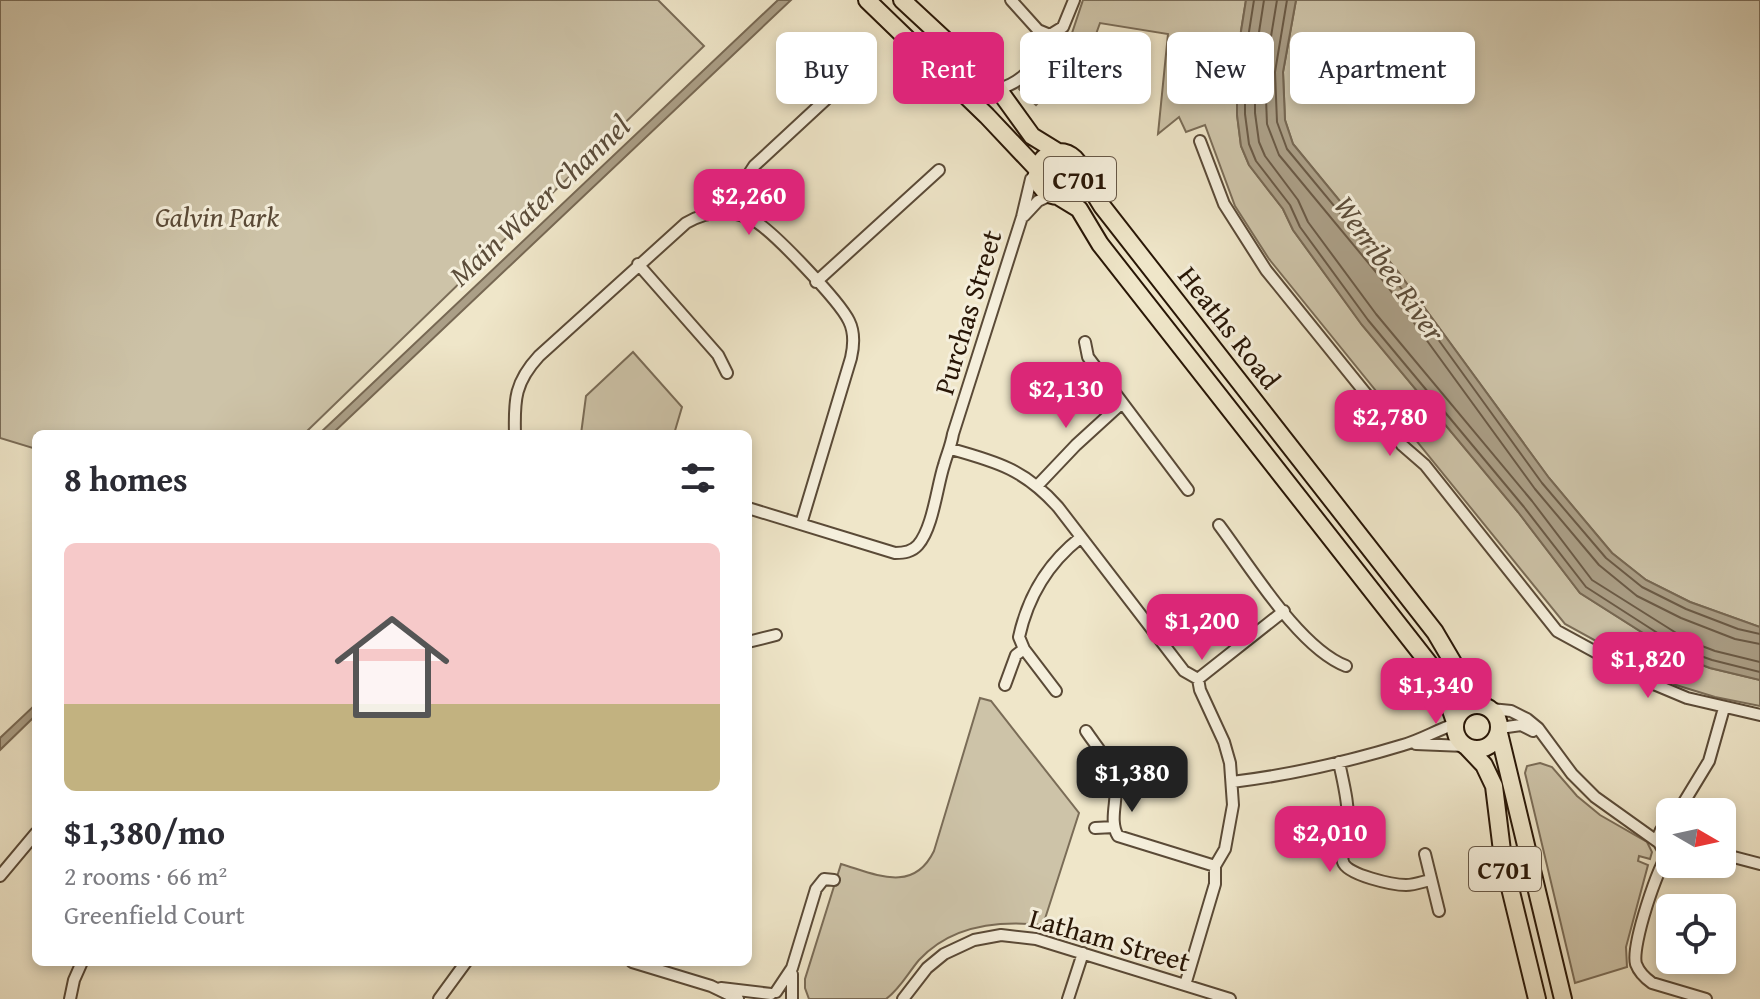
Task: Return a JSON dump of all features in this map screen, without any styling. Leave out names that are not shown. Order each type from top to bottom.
[{"type":"main road","name":"C701","points":[[867,0],[987,116],[1037,172],[1041,186],[1054,195],[1075,189],[1081,172],[1073,157],[1032,136],[1004,97]]},
{"type":"main road","name":"C701","points":[[902,0],[937,32]]},
{"type":"main road","name":"C701","points":[[1037,172],[1045,157],[1058,152]]},
{"type":"main road","name":"Heaths Road","points":[[1081,172],[1102,206],[1435,632],[1470,691],[1487,707]]},
{"type":"main road","name":"Heaths Road","points":[[1054,195],[1079,209],[1100,244],[1431,666],[1443,687],[1455,723]]},
{"type":"main road","points":[[1455,723],[1466,707],[1487,707]]},
{"type":"main road","name":"C701","points":[[1487,707],[1498,717],[1563,999]]},
{"type":"main road","name":"C701","points":[[1455,723],[1457,737],[1484,765],[1494,786],[1503,859],[1537,999]]},
{"type":"main road","points":[[1465,746],[1476,749],[1486,747],[1495,741],[1499,731]]},
{"type":"street","points":[[1011,0],[1043,32]]},
{"type":"street","points":[[1055,32],[1063,27],[1074,0]]},
{"type":"street","points":[[735,214],[741,186],[754,166],[821,104]]},
{"type":"street","points":[[1200,141],[1224,204],[1266,270],[1388,421],[1390,433],[1401,453],[1428,471],[1557,631],[1656,685],[1687,698],[1760,715]]},
{"type":"street","points":[[816,282],[939,170]]},
{"type":"street","name":"Purchas Street","points":[[954,450],[959,421],[1031,179],[1037,172]]},
{"type":"street","name":"Purchas Street","points":[[1022,217],[1038,201],[1054,195]]},
{"type":"street","points":[[515,430],[516,397],[526,371],[638,264],[692,219],[714,213],[735,214],[755,220],[767,229],[849,321],[853,344],[801,524]]},
{"type":"street","points":[[638,264],[718,355],[727,373]]},
{"type":"street","points":[[1085,342],[1088,357],[1188,490]]},
{"type":"street","points":[[1038,485],[1122,403]]},
{"type":"street","points":[[752,509],[895,553],[907,552],[916,547],[923,537],[941,477],[954,450],[1006,466],[1038,485],[1184,671],[1198,679],[1224,742],[1233,805],[1228,838],[1222,857],[1215,866],[1215,884],[1185,985]]},
{"type":"street","points":[[1219,525],[1327,664],[1346,666]]},
{"type":"street","points":[[1056,691],[1024,649],[1019,637],[1036,588],[1050,565],[1080,538]]},
{"type":"street","points":[[1198,679],[1284,611]]},
{"type":"street","points":[[752,641],[776,635]]},
{"type":"street","points":[[1005,685],[1016,655],[1024,649]]},
{"type":"street","points":[[1487,707],[1511,711],[1527,719],[1538,728],[1552,749]]},
{"type":"street","points":[[1687,798],[1709,761],[1724,708]]},
{"type":"street","points":[[1232,782],[1282,776],[1339,762],[1406,744],[1455,723]]},
{"type":"street","points":[[1499,731],[1519,725],[1527,727],[1552,749],[1595,797],[1656,841]]},
{"type":"street","points":[[1086,731],[1110,766],[1116,782],[1114,827],[1118,836],[1215,866]]},
{"type":"street","points":[[1406,744],[1465,746]]},
{"type":"street","points":[[1339,762],[1347,805],[1348,824],[1342,857],[1345,866],[1354,872],[1396,884],[1430,880]]},
{"type":"street","points":[[1635,824],[1656,826]]},
{"type":"street","points":[[1095,828],[1114,827]]},
{"type":"street","points":[[0,876],[32,838]]},
{"type":"street","points":[[1425,854],[1439,911]]},
{"type":"street","points":[[1736,858],[1760,864]]},
{"type":"street","points":[[1656,877],[1637,943],[1636,964],[1652,983],[1706,999]]},
{"type":"street","points":[[792,999],[792,968],[816,889],[824,879],[834,880]]},
{"type":"street","name":"Latham Street","points":[[903,999],[936,960],[952,949],[993,935],[1019,936],[1083,953],[1230,999]]},
{"type":"street","points":[[1068,999],[1083,953]]},
{"type":"street","points":[[70,999],[80,966]]},
{"type":"street","points":[[439,999],[463,966]]},
{"type":"street","points":[[670,967],[738,999]]},
{"type":"street","points":[[771,995],[792,968]]},
{"type":"street","points":[[711,986],[771,995],[785,993],[792,999]]},
{"type":"green space","name":"Galvin Park","points":[[0,0],[658,0],[704,46],[308,430],[32,430],[32,448],[0,438]]},
{"type":"green space","points":[[1083,0],[1246,0],[1241,32],[1167,34],[1100,23],[1097,32],[1072,32]]},
{"type":"green space","points":[[1296,0],[1760,0],[1760,627],[1690,602],[1646,580],[1612,553],[1549,478],[1399,273],[1293,144],[1285,120],[1283,72],[1290,33],[1290,104],[1475,104],[1475,32],[1290,32]]},
{"type":"green space","points":[[1167,44],[1167,104],[1237,104],[1241,146],[1249,165],[1283,209],[1293,230],[1362,325],[1518,512],[1580,593],[1681,657],[1710,668],[1760,680],[1760,706],[1676,685],[1565,624],[1269,259],[1235,206],[1205,125],[1186,132],[1179,117],[1158,134]]},
{"type":"green space","points":[[633,352],[682,407],[675,430],[582,430],[586,396]]},
{"type":"green space","points":[[980,698],[991,701],[1079,813],[1043,925],[1009,923],[960,932],[932,948],[886,999],[809,999],[805,979],[841,864],[880,876],[904,877],[925,864],[934,851]]},
{"type":"green space","points":[[1540,763],[1552,767],[1577,796],[1600,815],[1647,842],[1652,852],[1650,859],[1639,856],[1638,861],[1648,865],[1626,947],[1627,967],[1575,983],[1525,773],[1527,766]]},
{"type":"water","points":[[778,0],[791,0],[336,430],[323,430]]},
{"type":"water","name":"Werribee River","points":[[1246,0],[1296,0],[1283,72],[1285,120],[1293,144],[1399,273],[1549,478],[1612,553],[1646,580],[1690,602],[1760,627],[1760,680],[1710,668],[1681,657],[1580,593],[1518,512],[1362,325],[1249,165],[1241,146],[1237,104],[1274,104],[1274,32],[1241,32]]},
{"type":"water","points":[[32,708],[32,719],[0,750],[0,738]]},
{"type":"water label","name":"Main Water Channel","points":[[539,200]]}]
